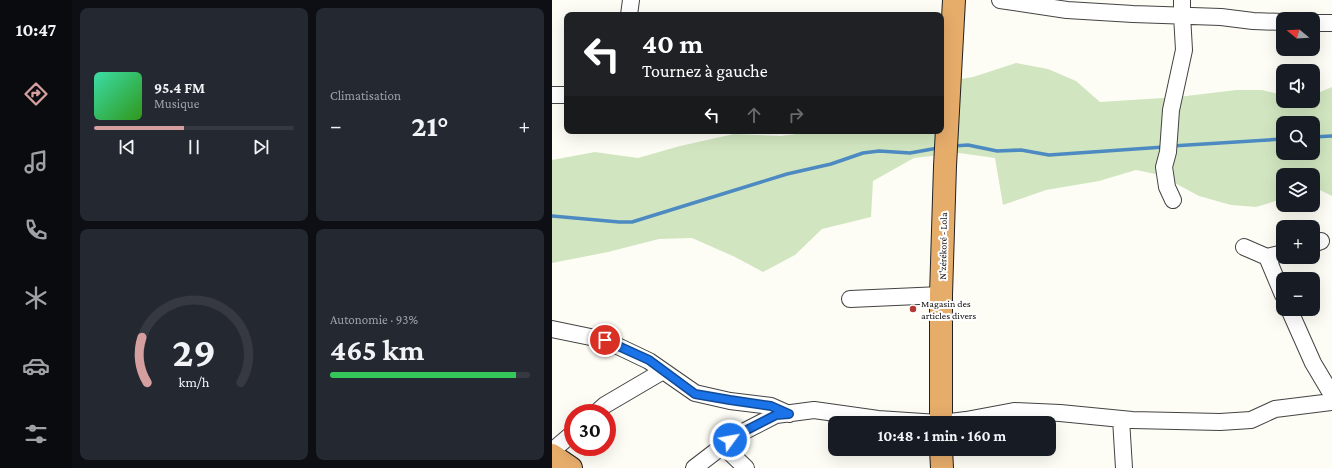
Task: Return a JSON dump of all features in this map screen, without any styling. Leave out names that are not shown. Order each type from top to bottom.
[{"type":"highway","points":[[946,64],[954,0]]},
{"type":"highway","name":"N'zérékoré - Lola","points":[[940,416],[944,166],[946,139],[946,64]]},
{"type":"highway","points":[[552,455],[571,468]]},
{"type":"highway","points":[[941,456],[942,468]]},
{"type":"street","points":[[629,12],[631,0]]},
{"type":"street","points":[[1000,0],[1067,10],[1133,14],[1182,7],[1221,16],[1253,21],[1276,22]]},
{"type":"street","points":[[1173,200],[1167,187],[1164,167],[1169,147],[1171,110],[1184,50],[1182,7]]},
{"type":"street","points":[[1320,23],[1332,23]]},
{"type":"street","points":[[552,95],[564,95]]},
{"type":"street","points":[[1244,247],[1267,257],[1276,255]]},
{"type":"street","points":[[1267,257],[1276,278]]},
{"type":"street","points":[[850,299],[942,294]]},
{"type":"street","points":[[1292,316],[1313,363],[1332,395]]},
{"type":"street","points":[[552,329],[605,340],[649,360],[695,394],[771,406],[789,414]]},
{"type":"street","points":[[608,404],[663,371]]},
{"type":"street","points":[[987,416],[1014,411],[1060,413],[1121,419],[1220,422],[1251,420],[1275,409],[1332,402]]},
{"type":"street","points":[[694,468],[737,435],[776,415],[814,410],[857,416]]},
{"type":"street","points":[[1121,419],[1124,468]]},
{"type":"street","points":[[552,451],[564,441]]},
{"type":"street","points":[[723,446],[746,468]]},
{"type":"green space","points":[[1016,63],[1048,69],[1076,81],[1100,102],[1178,97],[1236,90],[1262,90],[1276,93],[1276,108],[1320,108],[1320,92],[1332,87],[1332,196],[1320,190],[1320,168],[1276,168],[1276,201],[1256,207],[1231,205],[1199,196],[1160,175],[1136,170],[1099,181],[1046,190],[1003,205],[995,158],[959,153],[914,158],[873,181],[871,217],[822,229],[795,255],[763,272],[735,257],[692,238],[659,239],[608,252],[552,263],[552,160],[595,152],[638,158],[680,146],[734,134],[781,136],[796,134],[944,134],[944,82],[973,77]]},
{"type":"waterway","points":[[1320,137],[1332,136]]},
{"type":"waterway","points":[[1172,146],[1276,139]]},
{"type":"waterway","points":[[954,146],[968,145],[997,151],[1021,150],[1049,155],[1164,147]]},
{"type":"waterway","points":[[552,216],[632,222],[787,174],[831,164],[863,153],[879,151],[910,153],[938,148]]},
{"type":"place","name":"Magasin des articles divers","points":[[913,309]]},
{"type":"route","points":[[605,340],[649,360],[695,394],[771,406],[789,414],[776,415],[730,440]]}]
